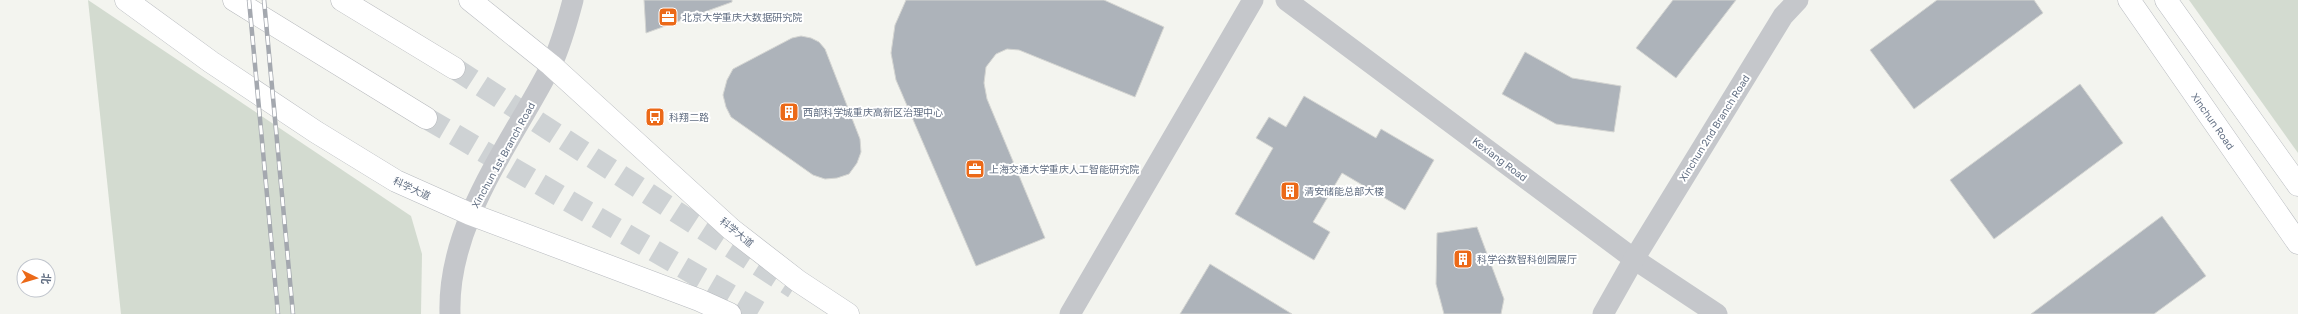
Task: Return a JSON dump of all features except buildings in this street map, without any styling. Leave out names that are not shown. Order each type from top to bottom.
[{"type":"main road","name":"科学大道","points":[[126,0],[211,62],[316,132],[396,181],[470,214],[692,297],[730,314]]},
{"type":"main road","points":[[234,0],[426,118]]},
{"type":"main road","points":[[342,0],[454,68]]},
{"type":"main road","name":"科学大道","points":[[470,0],[551,65],[731,229],[798,281],[848,314]]},
{"type":"main road","name":"Xinchun Road","points":[[2129,0],[2298,243]]},
{"type":"main road","points":[[2166,0],[2298,186]]},
{"type":"street","name":"Xinchun 1st Branch Road","points":[[450,314],[455,256],[470,214],[551,65],[565,32],[573,0]]},
{"type":"street","points":[[1070,314],[1253,0]]},
{"type":"street","name":"Kexiang Road","points":[[1286,0],[1634,259],[1717,314]]},
{"type":"street","name":"Xinchun 2nd Branch Road","points":[[1603,314],[1634,259],[1783,16],[1798,0]]},
{"type":"shaded area","points":[[88,0],[411,216],[422,254],[421,314],[121,314]]},
{"type":"shaded area","points":[[2189,0],[2298,0],[2298,153]]},
{"type":"tunnel","points":[[454,68],[794,288]]},
{"type":"tunnel","points":[[426,118],[763,314]]},
{"type":"railway","points":[[249,0],[278,314]]},
{"type":"railway","points":[[264,0],[293,314]]},
{"type":"place","name":"北京大学重庆大数据研究院","points":[[668,17]]},
{"type":"place","name":"西部科学城重庆高新区治理中心","points":[[789,112]]},
{"type":"place","name":"科翔二路","points":[[655,117]]},
{"type":"place","name":"上海交通大学重庆人工智能研究院","points":[[975,169]]},
{"type":"place","name":"清安储能总部大楼","points":[[1290,191]]},
{"type":"place","name":"科学谷数智科创园展厅","points":[[1463,259]]}]
